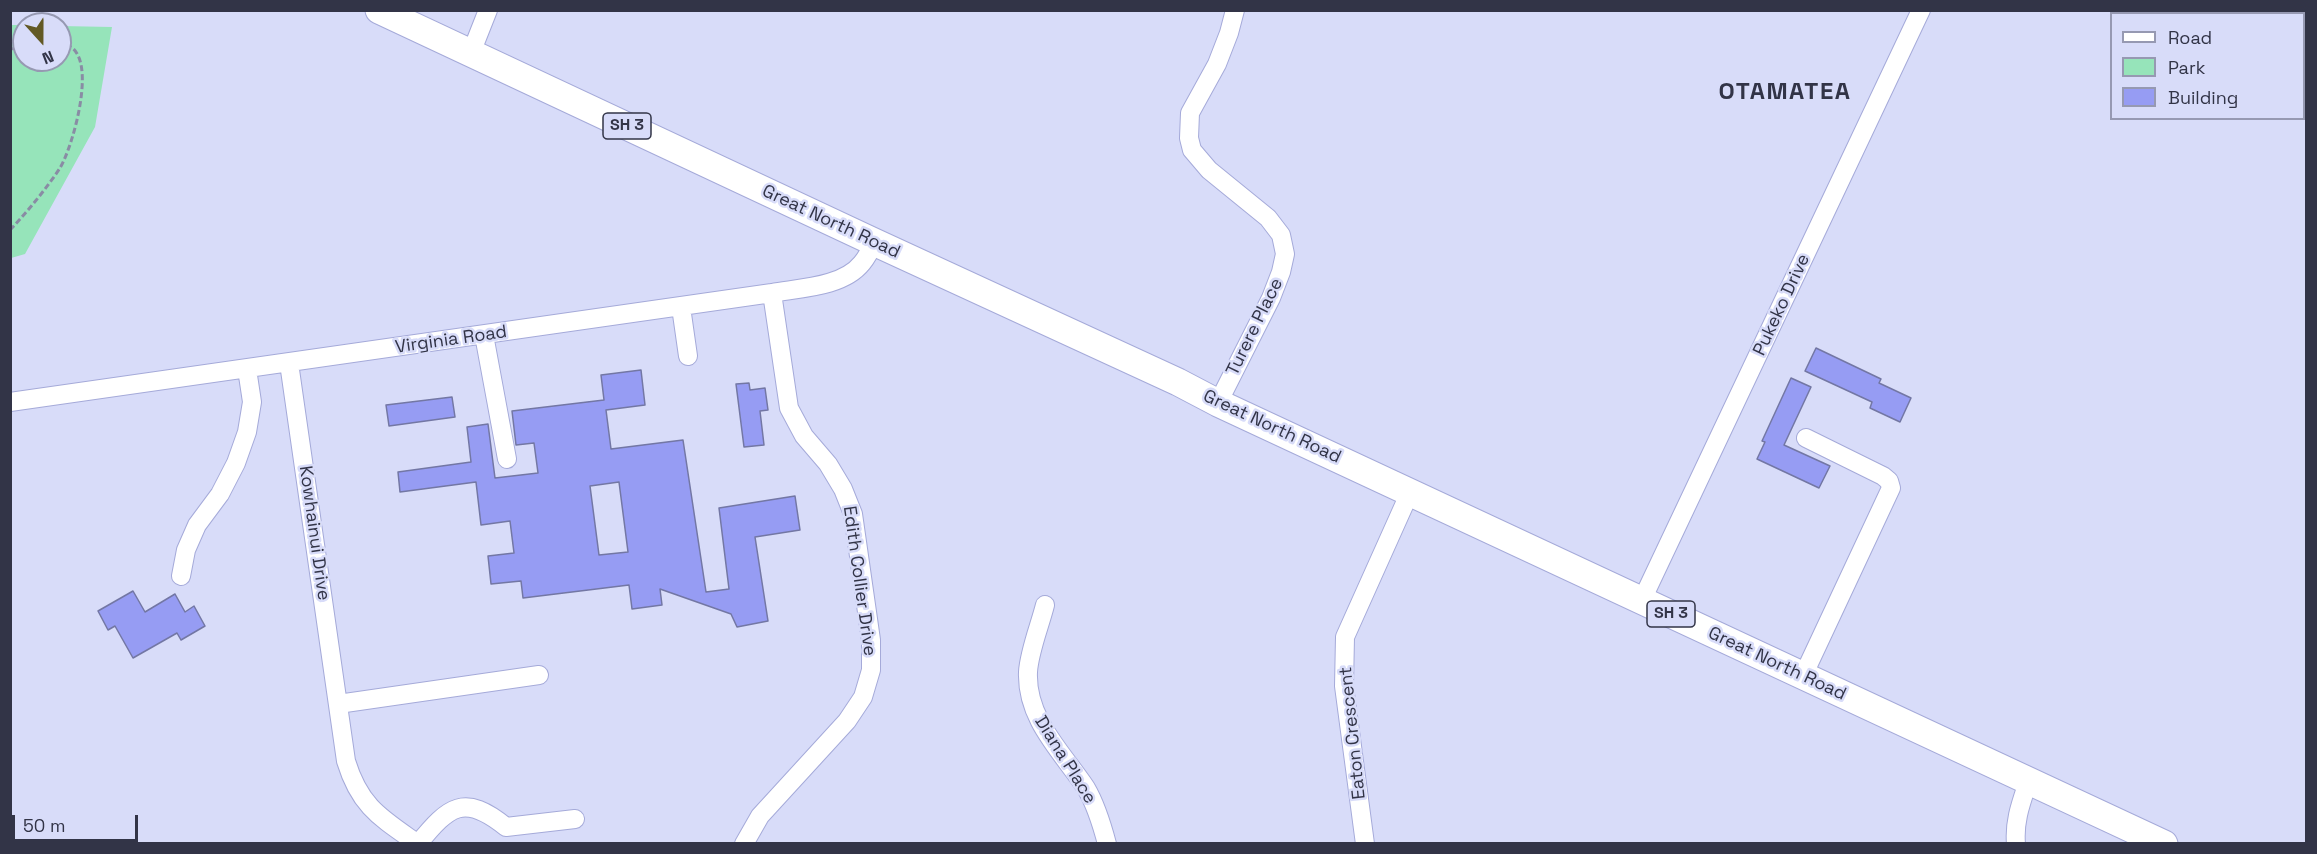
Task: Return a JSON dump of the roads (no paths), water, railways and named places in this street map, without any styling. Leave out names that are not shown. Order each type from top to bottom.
[{"type":"highway","name":"Great North Road","points":[[379,10],[1178,382],[1218,403],[2028,782],[2164,843]]},
{"type":"street","points":[[471,53],[488,10]]},
{"type":"street","name":"Turere Place","points":[[1218,403],[1271,298],[1281,273],[1284,254],[1281,235],[1268,218],[1209,170],[1192,150],[1189,138],[1190,113],[1222,53],[1235,10]]},
{"type":"street","name":"Pukeko Drive","points":[[1642,600],[1921,10]]},
{"type":"street","name":"Virginia Road","points":[[10,402],[772,293],[828,282],[852,273],[862,264],[874,242]]},
{"type":"street","name":"Edith Collier Drive","points":[[744,843],[759,816],[847,722],[863,697],[871,670],[871,640],[853,514],[843,489],[828,464],[804,436],[789,408],[772,293]]},
{"type":"street","points":[[681,307],[688,356]]},
{"type":"street","points":[[484,335],[507,459]]},
{"type":"street","name":"Kowhainui Drive","points":[[290,363],[346,761],[352,781],[361,797],[377,815],[418,843]]},
{"type":"street","points":[[181,576],[186,550],[197,525],[220,494],[236,463],[247,432],[252,402],[247,369]]},
{"type":"street","points":[[1803,676],[1891,488],[1890,482],[1883,476],[1806,438]]},
{"type":"street","name":"Eaton Crescent","points":[[1365,843],[1344,687],[1346,637],[1410,492]]},
{"type":"street","name":"Diana Place","points":[[1045,605],[1028,670],[1029,692],[1038,721],[1087,790],[1098,813],[1107,843]]},
{"type":"street","points":[[338,704],[539,675]]},
{"type":"street","points":[[2016,843],[2014,828],[2028,782]]},
{"type":"street","points":[[418,843],[438,819],[451,811],[466,807],[479,809],[506,827],[575,819]]},
{"type":"district","name":"OTAMATEA","points":[[1785,92]]}]
